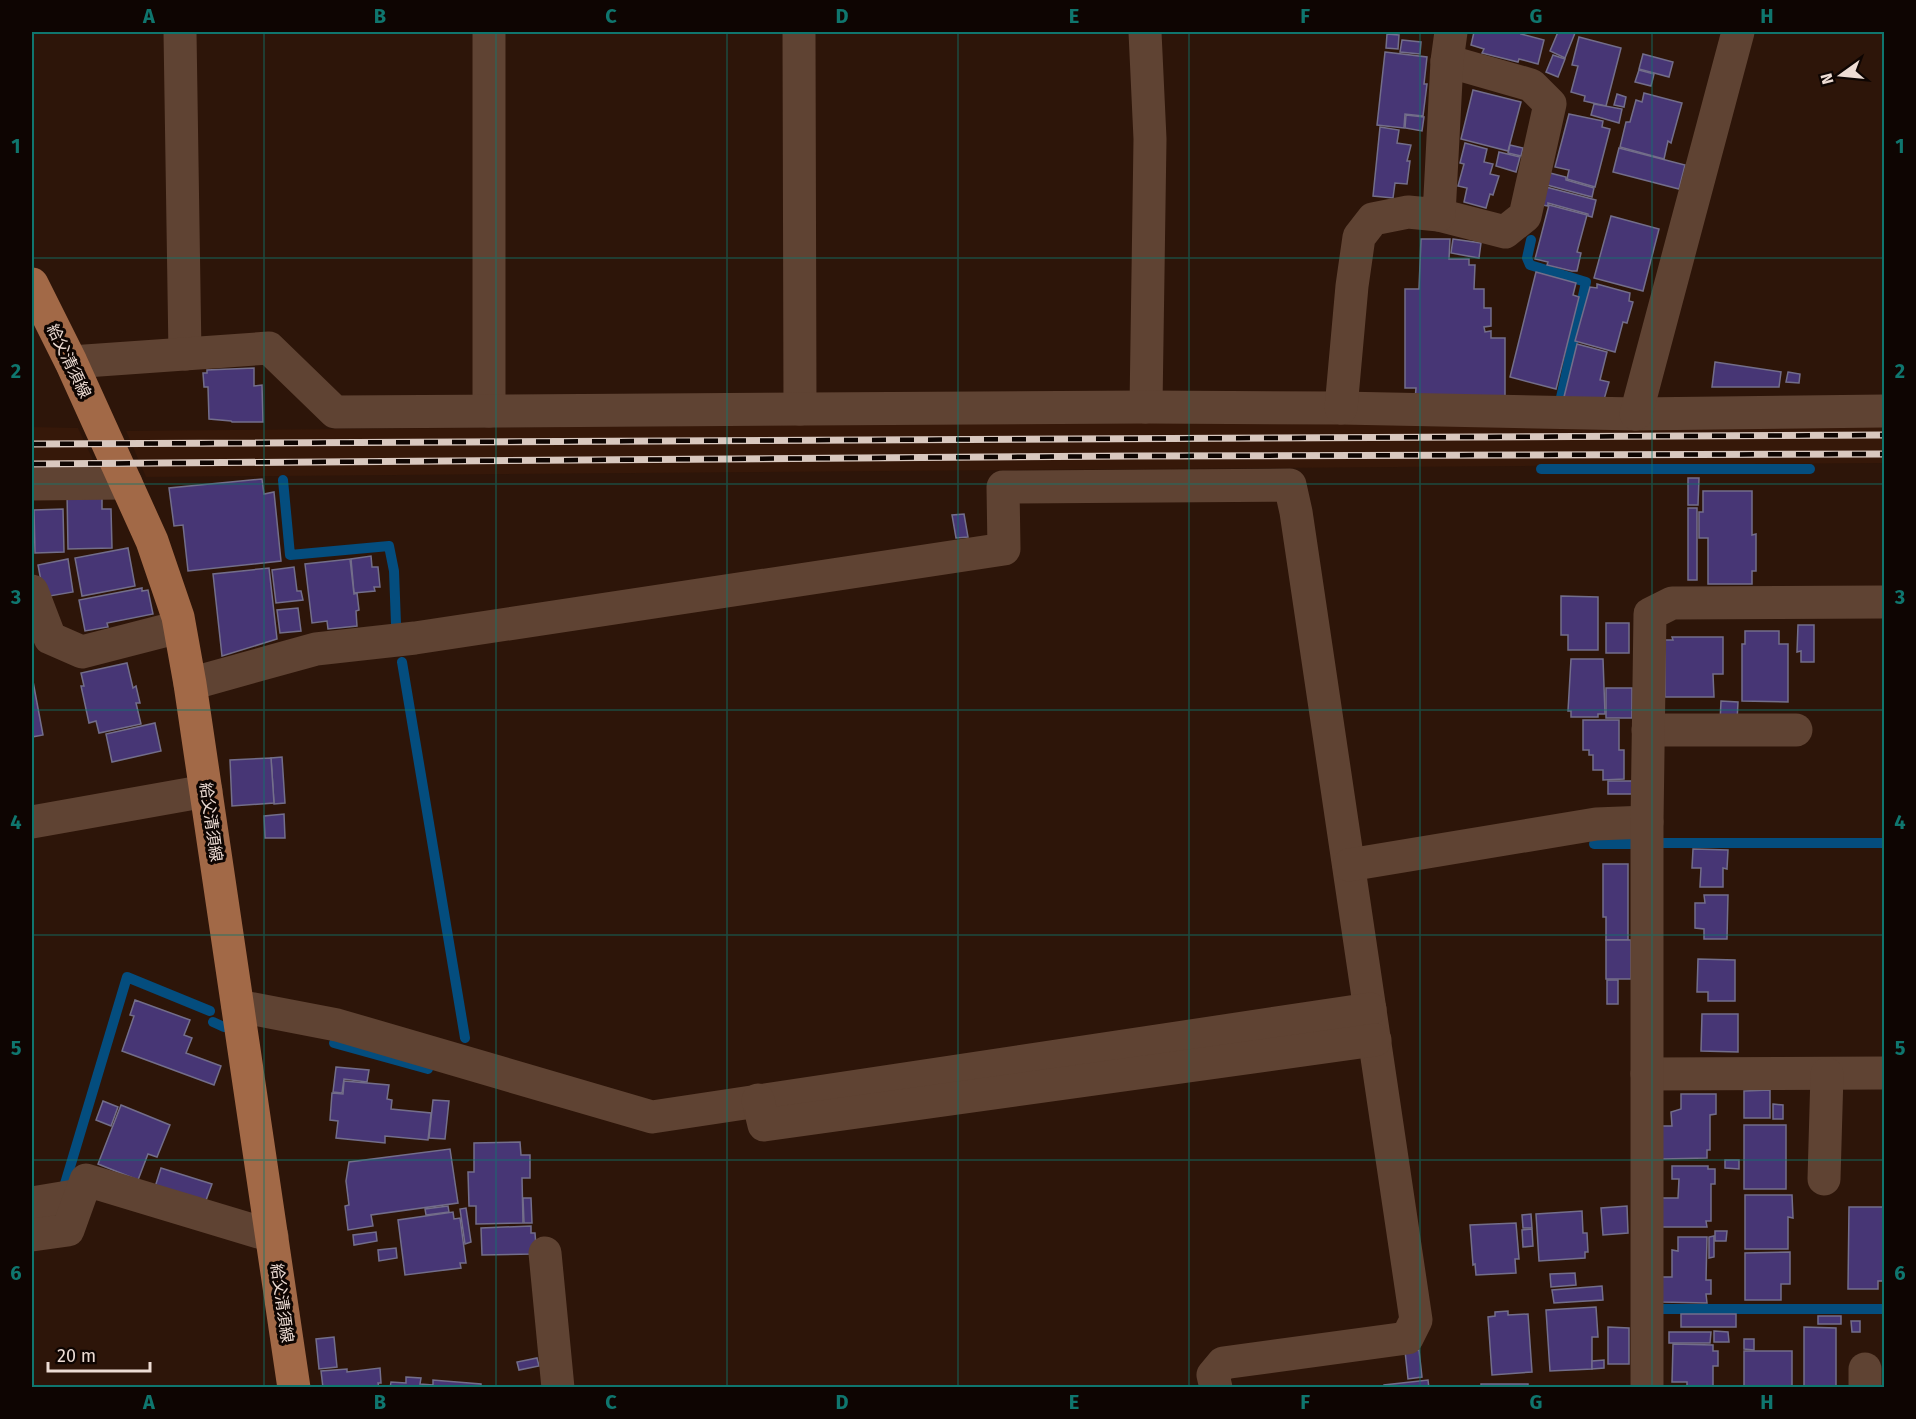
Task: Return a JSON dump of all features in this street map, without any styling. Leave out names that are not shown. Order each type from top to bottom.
[{"type":"main road","name":"給父清須線","points":[[32,284],[71,362],[152,541],[179,627],[190,684],[294,1388]]},
{"type":"street","points":[[180,32],[185,354]]},
{"type":"street","points":[[489,32],[489,411]]},
{"type":"street","points":[[799,32],[800,409]]},
{"type":"street","points":[[1145,32],[1150,139],[1146,407]]},
{"type":"street","points":[[1636,414],[1738,32]]},
{"type":"street","points":[[1341,408],[1352,286],[1359,237],[1373,219],[1408,212],[1439,215],[1506,232],[1525,216],[1550,104],[1531,85],[1449,46],[1439,215]]},
{"type":"street","points":[[71,362],[269,348],[335,412],[1146,407],[1636,414],[1884,411]]},
{"type":"street","points":[[32,484],[126,483]]},
{"type":"street","points":[[190,684],[316,649],[415,638],[1004,549],[1003,487],[1290,485],[1296,512],[1416,1320],[1407,1338],[1223,1363],[1214,1375],[1216,1388]]},
{"type":"street","points":[[32,591],[50,638],[82,652],[179,627]]},
{"type":"street","points":[[1647,1388],[1647,822],[1650,614],[1672,603],[1884,602]]},
{"type":"street","points":[[1648,730],[1796,730]]},
{"type":"street","points":[[32,822],[206,791]]},
{"type":"street","points":[[1349,865],[1596,824],[1647,822]]},
{"type":"street","points":[[238,1005],[337,1025],[652,1117],[758,1100],[764,1125],[1372,1024]]},
{"type":"street","points":[[1647,1074],[1884,1073]]},
{"type":"street","points":[[1824,1179],[1827,1074]]},
{"type":"street","points":[[32,1235],[68,1230],[86,1180],[272,1236]]},
{"type":"street","points":[[32,1203],[80,1196]]},
{"type":"street","points":[[545,1253],[558,1388]]},
{"type":"shaded area","points":[[1884,419],[1884,463],[146,477],[126,431],[781,425]]},
{"type":"shaded area","points":[[32,427],[78,428],[101,477],[32,478]]},
{"type":"building","points":[[1474,32],[1522,32],[1521,34],[1544,40],[1538,64],[1519,59],[1518,62],[1482,53],[1484,49],[1471,45]]},
{"type":"building","points":[[1558,32],[1575,33],[1565,58],[1550,51]]},
{"type":"building","points":[[1387,34],[1399,35],[1398,49],[1386,48]]},
{"type":"building","points":[[1579,37],[1621,48],[1606,106],[1584,101],[1585,96],[1571,92],[1578,66],[1572,65]]},
{"type":"building","points":[[1402,40],[1421,42],[1420,54],[1400,52]]},
{"type":"building","points":[[1385,52],[1427,57],[1424,84],[1427,84],[1423,116],[1405,114],[1404,128],[1377,125]]},
{"type":"building","points":[[1643,54],[1673,62],[1669,77],[1639,69]]},
{"type":"building","points":[[1553,55],[1565,59],[1558,77],[1546,72]]},
{"type":"building","points":[[1639,70],[1654,74],[1651,86],[1635,82]]},
{"type":"building","points":[[1473,90],[1521,102],[1508,151],[1461,139]]},
{"type":"building","points":[[1644,93],[1682,103],[1664,159],[1620,147],[1626,122],[1630,122],[1636,100],[1642,102]]},
{"type":"building","points":[[1617,94],[1626,97],[1624,107],[1614,105]]},
{"type":"building","points":[[1594,104],[1622,109],[1619,123],[1591,115]]},
{"type":"building","points":[[1569,114],[1603,121],[1602,127],[1610,129],[1595,187],[1567,179],[1569,170],[1555,167]]},
{"type":"building","points":[[1406,115],[1424,117],[1422,131],[1405,128]]},
{"type":"building","points":[[1380,127],[1399,130],[1397,143],[1411,145],[1407,161],[1410,161],[1407,184],[1395,183],[1393,198],[1373,196]]},
{"type":"building","points":[[1465,143],[1487,149],[1484,162],[1493,164],[1490,174],[1499,176],[1486,208],[1464,202],[1467,188],[1458,186],[1464,164],[1460,163]]},
{"type":"building","points":[[1510,145],[1523,148],[1521,156],[1508,153]]},
{"type":"building","points":[[1619,148],[1685,165],[1679,189],[1613,172]]},
{"type":"building","points":[[1499,152],[1520,157],[1516,172],[1496,166]]},
{"type":"building","points":[[1550,173],[1594,188],[1592,197],[1547,185]]},
{"type":"building","points":[[1546,187],[1596,200],[1592,217],[1548,203],[1548,206],[1542,205]]},
{"type":"building","points":[[1549,205],[1587,215],[1577,252],[1581,253],[1577,271],[1547,265],[1548,262],[1535,259]]},
{"type":"building","points":[[1611,216],[1659,229],[1643,291],[1594,278]]},
{"type":"building","points":[[1421,239],[1450,239],[1449,259],[1469,259],[1469,265],[1475,265],[1474,289],[1484,289],[1484,308],[1491,308],[1491,326],[1484,327],[1485,332],[1491,331],[1491,338],[1505,338],[1505,400],[1415,400],[1416,388],[1405,388],[1405,289],[1419,289]]},
{"type":"building","points":[[1453,239],[1481,243],[1479,258],[1451,253]]},
{"type":"building","points":[[1536,272],[1576,283],[1573,295],[1579,297],[1556,389],[1510,377]]},
{"type":"building","points":[[1597,284],[1630,293],[1629,301],[1633,302],[1627,323],[1623,322],[1615,352],[1575,341],[1590,287],[1597,288]]},
{"type":"building","points":[[1577,344],[1607,352],[1600,380],[1609,382],[1603,403],[1564,397]]},
{"type":"building","points":[[1715,362],[1781,372],[1779,387],[1712,387]]},
{"type":"building","points":[[254,368],[254,386],[262,385],[263,422],[209,419],[208,387],[204,387],[203,373],[207,373],[207,370]]},
{"type":"building","points":[[1788,372],[1800,374],[1799,383],[1786,382]]},
{"type":"building","points":[[1688,478],[1699,478],[1698,505],[1688,505]]},
{"type":"building","points":[[262,479],[264,494],[274,492],[281,561],[188,571],[183,525],[174,526],[169,488]]},
{"type":"building","points":[[102,491],[102,509],[111,509],[112,548],[68,549],[67,492]]},
{"type":"building","points":[[1703,491],[1752,491],[1752,535],[1756,534],[1756,571],[1752,571],[1752,584],[1708,584],[1708,538],[1699,538],[1699,512],[1703,512]]},
{"type":"building","points":[[1688,508],[1697,508],[1697,580],[1688,580]]},
{"type":"building","points":[[63,509],[64,552],[35,553],[34,510]]},
{"type":"building","points":[[964,514],[968,537],[956,538],[952,515]]},
{"type":"building","points":[[128,548],[135,586],[82,596],[75,558]]},
{"type":"building","points":[[371,556],[372,567],[378,567],[380,587],[374,587],[375,591],[354,593],[351,559]]},
{"type":"building","points":[[68,559],[73,592],[44,597],[38,565]]},
{"type":"building","points":[[350,559],[354,594],[357,593],[359,610],[356,611],[357,626],[328,629],[327,621],[312,623],[305,564]]},
{"type":"building","points":[[294,567],[297,591],[301,591],[303,600],[276,603],[272,570]]},
{"type":"building","points":[[269,568],[277,639],[222,656],[213,574]]},
{"type":"building","points":[[142,588],[142,591],[148,590],[153,614],[107,623],[108,627],[85,631],[79,600]]},
{"type":"building","points":[[1561,596],[1598,597],[1598,650],[1568,650],[1568,635],[1561,635]]},
{"type":"building","points":[[298,608],[301,631],[280,633],[277,610]]},
{"type":"building","points":[[1606,623],[1629,623],[1629,653],[1606,653]]},
{"type":"building","points":[[1798,625],[1814,625],[1814,662],[1801,662],[1801,651],[1797,652]]},
{"type":"building","points":[[1745,631],[1779,631],[1779,644],[1788,644],[1788,702],[1742,701],[1742,644],[1745,644]]},
{"type":"building","points":[[1672,637],[1723,637],[1723,674],[1713,674],[1714,697],[1665,697],[1665,640],[1673,640]]},
{"type":"building","points":[[1571,659],[1603,659],[1605,714],[1598,714],[1598,717],[1571,717],[1571,711],[1568,711]]},
{"type":"building","points":[[127,663],[133,688],[136,686],[140,703],[136,703],[141,724],[99,733],[96,721],[89,723],[81,686],[84,686],[81,673]]},
{"type":"building","points":[[32,676],[43,735],[32,737]]},
{"type":"building","points":[[1606,688],[1632,688],[1632,718],[1606,718]]},
{"type":"building","points":[[1721,701],[1738,702],[1737,722],[1720,722]]},
{"type":"building","points":[[1583,720],[1619,720],[1619,750],[1624,750],[1624,779],[1603,780],[1603,770],[1593,770],[1593,755],[1589,755],[1589,750],[1583,750]]},
{"type":"building","points":[[155,723],[161,751],[112,762],[106,734]]},
{"type":"building","points":[[282,757],[285,803],[274,804],[271,758]]},
{"type":"building","points":[[271,758],[274,803],[232,806],[230,760]]},
{"type":"building","points":[[1608,781],[1632,781],[1632,794],[1608,794]]},
{"type":"building","points":[[284,814],[285,838],[265,838],[264,816]]},
{"type":"building","points":[[1693,849],[1728,850],[1727,869],[1723,868],[1723,887],[1700,887],[1701,868],[1692,868]]},
{"type":"building","points":[[1603,864],[1628,864],[1628,940],[1606,940],[1606,917],[1603,917]]},
{"type":"building","points":[[1704,895],[1728,895],[1727,939],[1704,939],[1704,929],[1695,928],[1695,903],[1705,903]]},
{"type":"building","points":[[1606,940],[1631,940],[1631,979],[1606,979]]},
{"type":"building","points":[[1698,959],[1735,960],[1735,1001],[1708,1001],[1708,992],[1697,992]]},
{"type":"building","points":[[1607,980],[1618,980],[1618,1004],[1607,1004]]},
{"type":"building","points":[[135,1000],[190,1020],[184,1035],[192,1038],[186,1053],[221,1066],[214,1085],[122,1051],[134,1016],[130,1015]]},
{"type":"building","points":[[1702,1014],[1738,1014],[1738,1052],[1701,1051]]},
{"type":"building","points":[[336,1067],[369,1070],[367,1082],[344,1079],[342,1093],[333,1092]]},
{"type":"building","points":[[344,1081],[389,1085],[387,1099],[392,1100],[391,1109],[431,1113],[428,1140],[385,1136],[385,1143],[336,1138],[338,1121],[330,1120],[332,1093],[343,1094]]},
{"type":"building","points":[[1770,1090],[1770,1118],[1744,1118],[1744,1091]]},
{"type":"building","points":[[1681,1094],[1716,1094],[1716,1114],[1710,1115],[1710,1150],[1707,1150],[1707,1158],[1662,1159],[1662,1126],[1672,1126],[1671,1112],[1681,1109]]},
{"type":"building","points":[[433,1100],[449,1101],[445,1139],[429,1138]]},
{"type":"building","points":[[103,1101],[118,1107],[111,1126],[96,1120]]},
{"type":"building","points":[[1773,1104],[1783,1105],[1783,1119],[1773,1119]]},
{"type":"building","points":[[121,1105],[170,1125],[157,1157],[148,1154],[138,1180],[98,1164]]},
{"type":"building","points":[[1744,1125],[1786,1125],[1786,1189],[1744,1189]]},
{"type":"building","points":[[520,1142],[521,1155],[530,1155],[530,1178],[522,1178],[523,1223],[476,1224],[476,1206],[469,1206],[468,1172],[474,1172],[474,1143]]},
{"type":"building","points":[[450,1149],[458,1203],[371,1215],[373,1226],[348,1230],[345,1206],[349,1205],[346,1181],[349,1162]]},
{"type":"building","points":[[1725,1160],[1739,1160],[1739,1169],[1725,1168]]},
{"type":"building","points":[[1672,1166],[1708,1166],[1708,1169],[1715,1169],[1715,1184],[1711,1184],[1711,1221],[1706,1221],[1707,1227],[1661,1227],[1661,1198],[1678,1198],[1679,1179],[1672,1179]]},
{"type":"building","points":[[161,1168],[212,1184],[205,1203],[155,1187]]},
{"type":"building","points":[[1745,1195],[1792,1195],[1793,1218],[1788,1217],[1788,1249],[1745,1249]]},
{"type":"building","points":[[523,1198],[531,1198],[532,1223],[524,1223]]},
{"type":"building","points":[[448,1206],[449,1212],[426,1215],[425,1209]]},
{"type":"building","points":[[1627,1206],[1628,1233],[1603,1235],[1601,1208]]},
{"type":"building","points":[[1849,1207],[1884,1207],[1884,1281],[1878,1281],[1878,1289],[1848,1289]]},
{"type":"building","points":[[466,1208],[471,1242],[465,1244],[460,1209]]},
{"type":"building","points":[[1582,1211],[1583,1233],[1587,1233],[1588,1252],[1585,1252],[1585,1258],[1539,1261],[1536,1214]]},
{"type":"building","points":[[453,1212],[454,1219],[460,1218],[466,1263],[460,1263],[461,1268],[405,1275],[398,1220]]},
{"type":"building","points":[[1531,1214],[1532,1228],[1523,1228],[1522,1215]]},
{"type":"building","points":[[1516,1223],[1519,1259],[1515,1259],[1516,1273],[1476,1275],[1470,1225]]},
{"type":"building","points":[[531,1226],[531,1233],[535,1233],[536,1245],[532,1254],[482,1255],[481,1228]]},
{"type":"building","points":[[1532,1229],[1533,1246],[1523,1247],[1522,1230]]},
{"type":"building","points":[[1715,1231],[1727,1231],[1726,1241],[1715,1241]]},
{"type":"building","points":[[376,1232],[377,1241],[354,1245],[353,1235]]},
{"type":"building","points":[[1714,1236],[1714,1257],[1709,1258],[1709,1237]]},
{"type":"building","points":[[1678,1237],[1707,1237],[1706,1280],[1711,1280],[1711,1294],[1706,1294],[1707,1303],[1662,1302],[1661,1277],[1672,1277],[1672,1250],[1678,1251]]},
{"type":"building","points":[[396,1248],[397,1258],[379,1261],[378,1250]]},
{"type":"building","points":[[1790,1252],[1790,1284],[1781,1284],[1781,1300],[1745,1300],[1745,1253]]},
{"type":"building","points":[[1575,1273],[1576,1285],[1551,1287],[1550,1274]]},
{"type":"building","points":[[1602,1286],[1603,1300],[1554,1303],[1552,1290]]},
{"type":"building","points":[[1596,1307],[1598,1337],[1592,1337],[1592,1369],[1550,1371],[1546,1310]]},
{"type":"building","points":[[1508,1311],[1508,1315],[1528,1314],[1532,1372],[1492,1375],[1488,1317],[1495,1316],[1495,1312]]},
{"type":"building","points":[[1681,1314],[1736,1314],[1736,1327],[1681,1327]]},
{"type":"building","points":[[1818,1316],[1841,1316],[1841,1324],[1818,1324]]},
{"type":"building","points":[[1851,1321],[1860,1321],[1860,1332],[1852,1332]]},
{"type":"building","points":[[1608,1327],[1629,1328],[1629,1364],[1608,1364]]},
{"type":"building","points":[[1804,1327],[1836,1328],[1836,1388],[1804,1388]]},
{"type":"building","points":[[1714,1331],[1728,1332],[1729,1342],[1714,1342]]},
{"type":"building","points":[[1669,1332],[1711,1332],[1710,1343],[1669,1343]]},
{"type":"building","points":[[334,1337],[337,1367],[319,1369],[316,1339]]},
{"type":"building","points":[[1744,1339],[1754,1339],[1754,1350],[1744,1349]]},
{"type":"building","points":[[1673,1344],[1713,1345],[1713,1351],[1718,1351],[1718,1366],[1713,1366],[1713,1388],[1687,1387],[1687,1382],[1672,1382]]},
{"type":"building","points":[[1419,1350],[1422,1377],[1408,1379],[1405,1351]]},
{"type":"building","points":[[1744,1351],[1792,1351],[1792,1388],[1744,1388]]},
{"type":"building","points":[[537,1358],[539,1366],[519,1370],[517,1362]]},
{"type":"building","points":[[1604,1360],[1604,1368],[1592,1369],[1592,1361]]},
{"type":"building","points":[[380,1368],[379,1388],[323,1388],[321,1371],[347,1369],[347,1372]]},
{"type":"building","points":[[406,1377],[421,1378],[420,1384],[433,1385],[433,1380],[481,1384],[481,1388],[390,1388],[391,1382],[406,1383]]},
{"type":"building","points":[[1428,1380],[1429,1388],[1384,1388],[1384,1385]]},
{"type":"building","points":[[1481,1384],[1528,1384],[1528,1388],[1481,1388]]},
{"type":"waterway","points":[[1531,240],[1527,258],[1530,265],[1586,282],[1560,402]]},
{"type":"waterway","points":[[1541,469],[1810,469]]},
{"type":"waterway","points":[[283,480],[290,555],[389,546],[394,571],[396,624]]},
{"type":"waterway","points":[[402,662],[465,1038]]},
{"type":"waterway","points":[[1662,843],[1884,843]]},
{"type":"waterway","points":[[1594,844],[1633,844]]},
{"type":"waterway","points":[[64,1187],[127,977],[210,1011]]},
{"type":"waterway","points":[[213,1022],[224,1027]]},
{"type":"waterway","points":[[334,1043],[428,1069]]},
{"type":"waterway","points":[[1661,1309],[1884,1309]]},
{"type":"railway","points":[[32,444],[1884,435]]},
{"type":"railway","points":[[32,464],[1134,456],[1884,454]]}]
